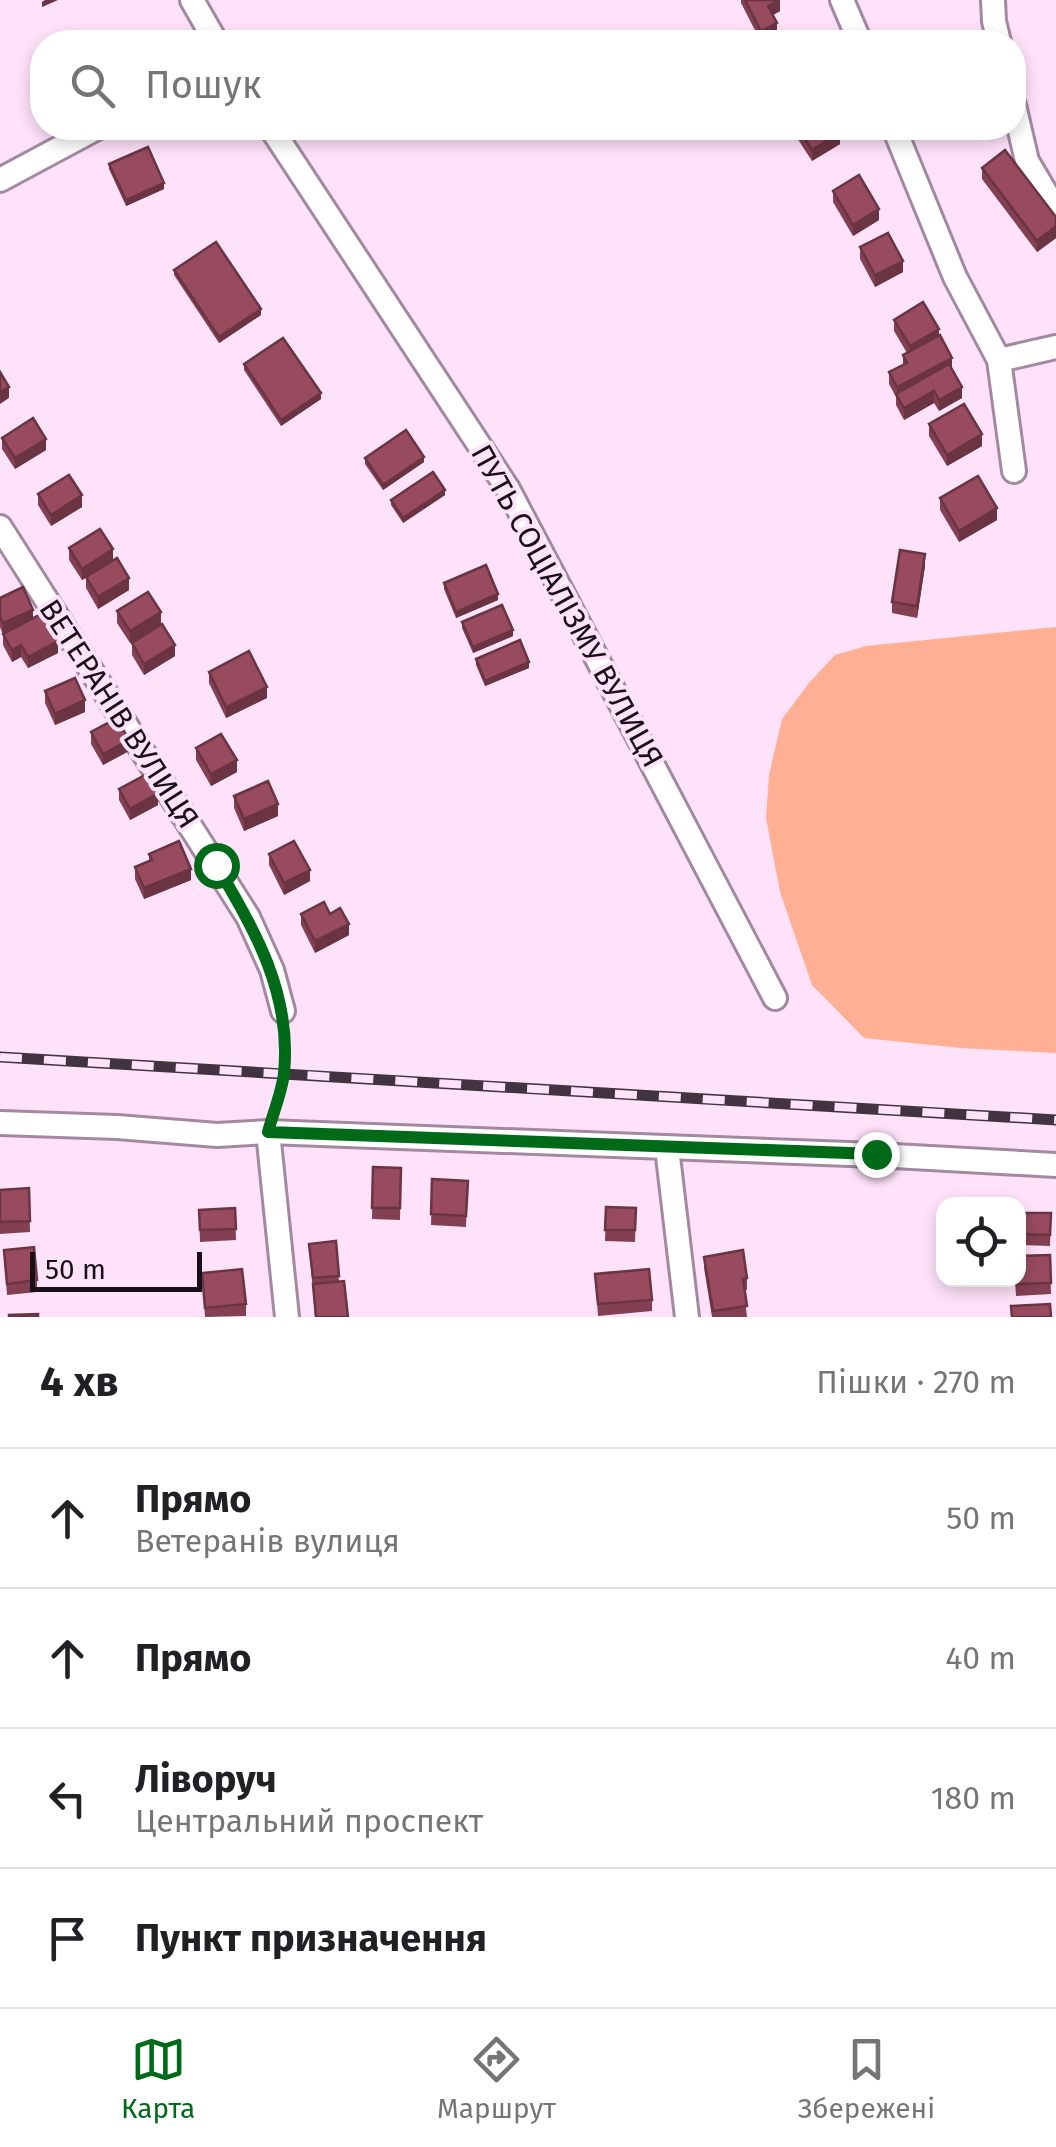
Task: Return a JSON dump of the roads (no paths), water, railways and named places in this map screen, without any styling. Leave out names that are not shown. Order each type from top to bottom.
[{"type":"street","points":[[192,0],[209,30]]},
{"type":"street","points":[[842,0],[855,30]]},
{"type":"street","points":[[993,0],[996,30]]},
{"type":"street","points":[[0,180],[75,140]]},
{"type":"street","name":"ПУТЬ СОЦІАЛІЗМУ ВУЛИЦЯ","points":[[278,140],[508,489],[775,998]]},
{"type":"street","points":[[899,140],[954,277],[999,360],[1014,471]]},
{"type":"street","points":[[1022,140],[1026,160],[1056,210]]},
{"type":"street","points":[[999,360],[1056,347]]},
{"type":"street","name":"ВЕТЕРАНІВ ВУЛИЦЯ","points":[[0,527],[248,917],[272,970],[283,1011]]},
{"type":"street","points":[[0,1123],[216,1135],[268,1132],[876,1154],[1056,1165]]},
{"type":"street","points":[[268,1132],[287,1317]]},
{"type":"street","points":[[667,1148],[688,1317]]},
{"type":"railway","points":[[0,1057],[1056,1120]]}]
